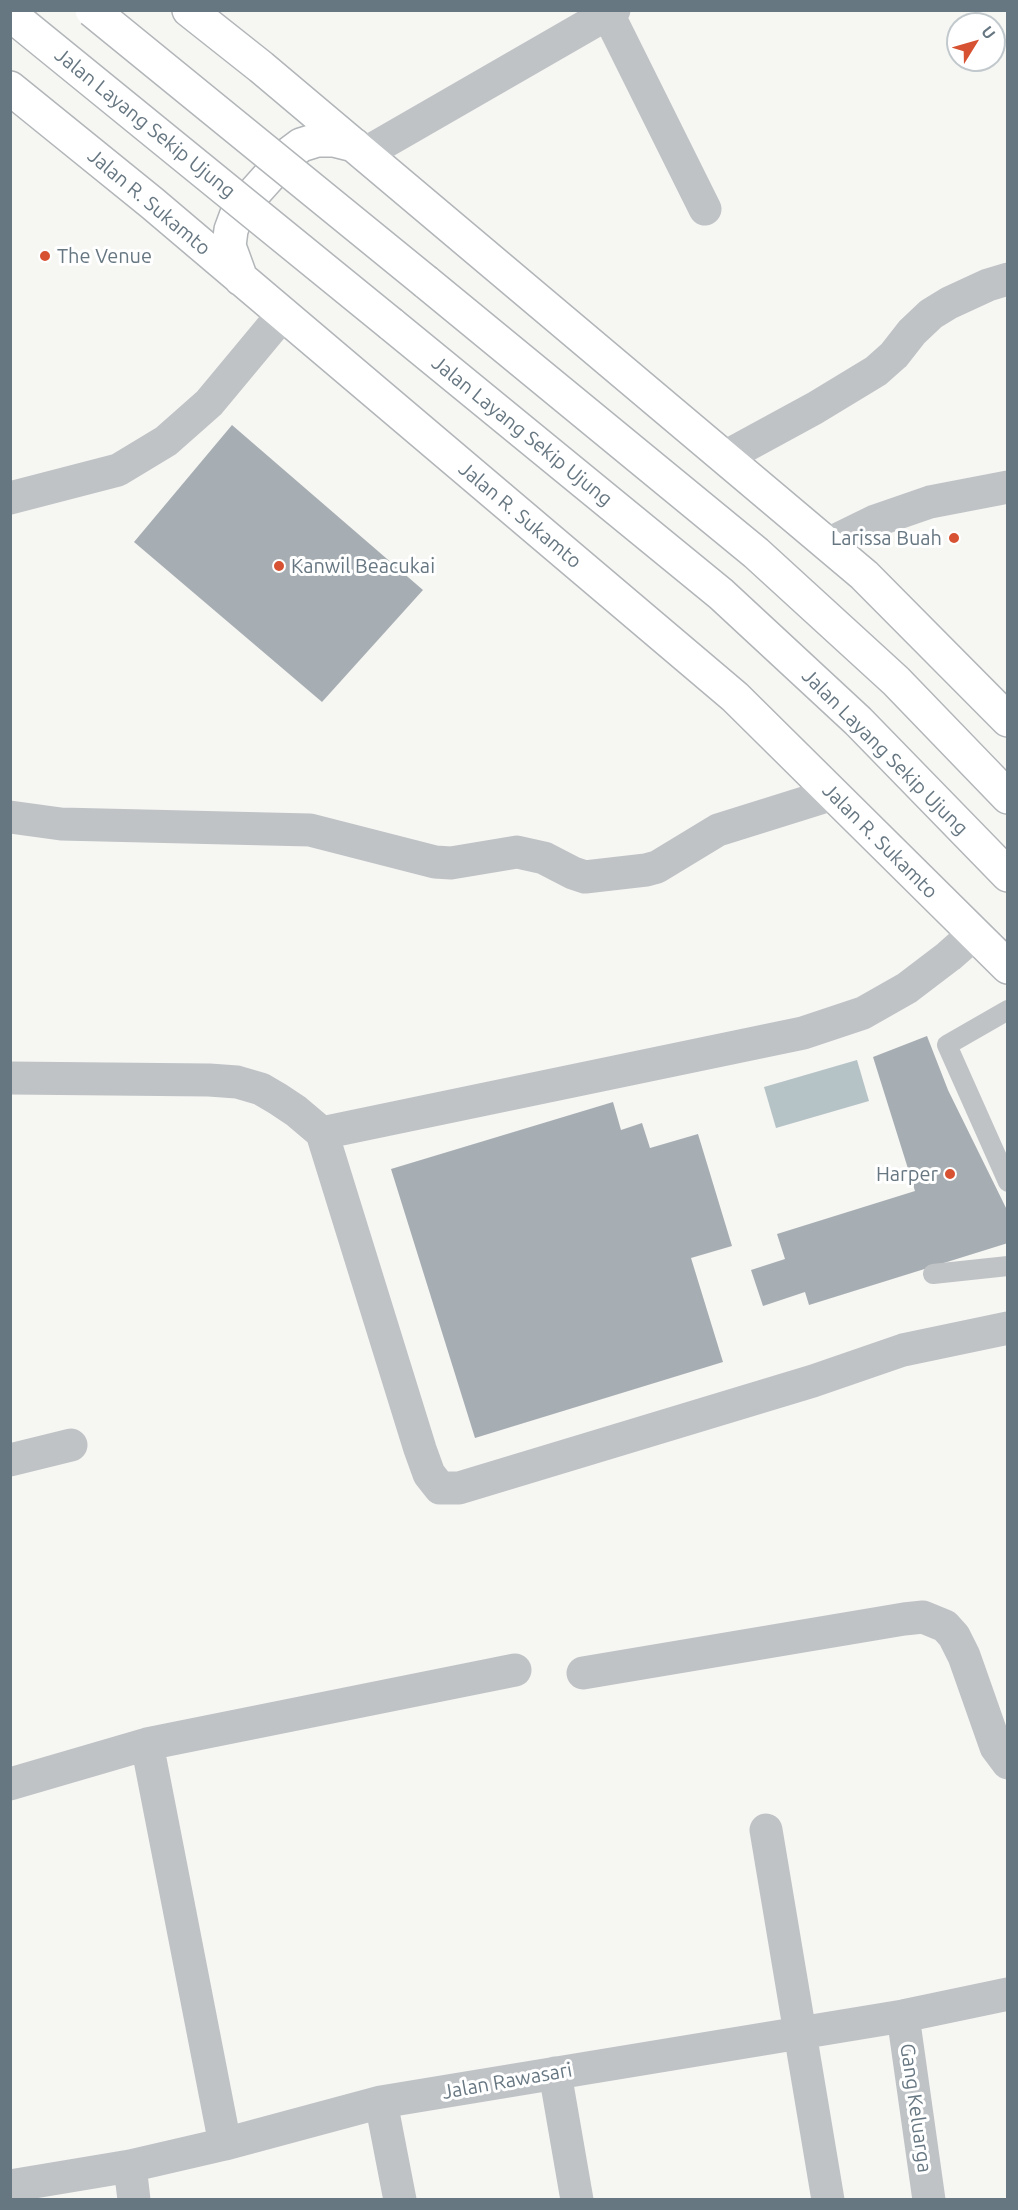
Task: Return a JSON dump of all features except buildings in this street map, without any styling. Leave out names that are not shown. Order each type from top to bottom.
[{"type":"highway","points":[[92,10],[756,553],[896,681],[1008,797]]},
{"type":"highway","points":[[189,10],[359,149],[864,575],[1008,720]]},
{"type":"highway","name":"Jalan Layang Sekip Ujung","points":[[10,14],[721,594],[858,721],[1008,875]]},
{"type":"highway","name":"Jalan R. Sukamto","points":[[10,88],[283,314],[735,697],[1008,967]]},
{"type":"highway","points":[[241,279],[229,246],[231,230],[238,212],[289,154],[301,145],[317,141],[334,140],[359,149]]},
{"type":"street","points":[[359,149],[611,12],[705,209]]},
{"type":"street","points":[[725,457],[815,408],[876,371],[894,355],[912,332],[931,314],[988,285],[1008,279]]},
{"type":"street","points":[[10,498],[118,470],[166,441],[209,403],[283,314]]},
{"type":"street","points":[[828,544],[875,521],[930,502],[1008,487]]},
{"type":"street","points":[[10,817],[61,824],[310,830],[435,862],[451,863],[517,852],[544,858],[585,877],[657,867],[718,830],[833,794]]},
{"type":"street","points":[[322,1133],[803,1033],[864,1012],[907,988],[974,934]]},
{"type":"street","points":[[10,1078],[237,1082],[261,1089],[278,1099],[322,1133],[420,1449],[429,1474],[440,1488],[459,1488],[813,1381],[903,1350],[1008,1328]]},
{"type":"street","points":[[10,1460],[71,1445]]},
{"type":"street","points":[[583,1673],[923,1617],[945,1626],[954,1636],[964,1656],[996,1747],[1008,1763]]},
{"type":"street","points":[[10,1784],[147,1744],[515,1670]]},
{"type":"street","points":[[147,1744],[225,2144]]},
{"type":"street","points":[[766,1830],[828,2199]]},
{"type":"street","name":"Jalan Rawasari","points":[[10,2186],[130,2166],[225,2144],[381,2102],[903,2016],[1008,1994]]},
{"type":"street","name":"Gang Keluarga","points":[[903,2016],[929,2199]]},
{"type":"street","points":[[555,2073],[577,2199]]},
{"type":"street","points":[[381,2102],[400,2199]]},
{"type":"street","points":[[130,2166],[134,2199]]},
{"type":"lane","points":[[1008,1010],[947,1045],[1008,1182]]},
{"type":"lane","points":[[933,1274],[1008,1266]]},
{"type":"shaded area","points":[[857,1060],[869,1101],[776,1128],[764,1087]]},
{"type":"place","name":"The Venue","points":[[45,256]]},
{"type":"place","name":"Larissa Buah","points":[[954,538]]},
{"type":"place","name":"Kanwil Beacukai","points":[[279,566]]},
{"type":"place","name":"Harper","points":[[950,1174]]}]
